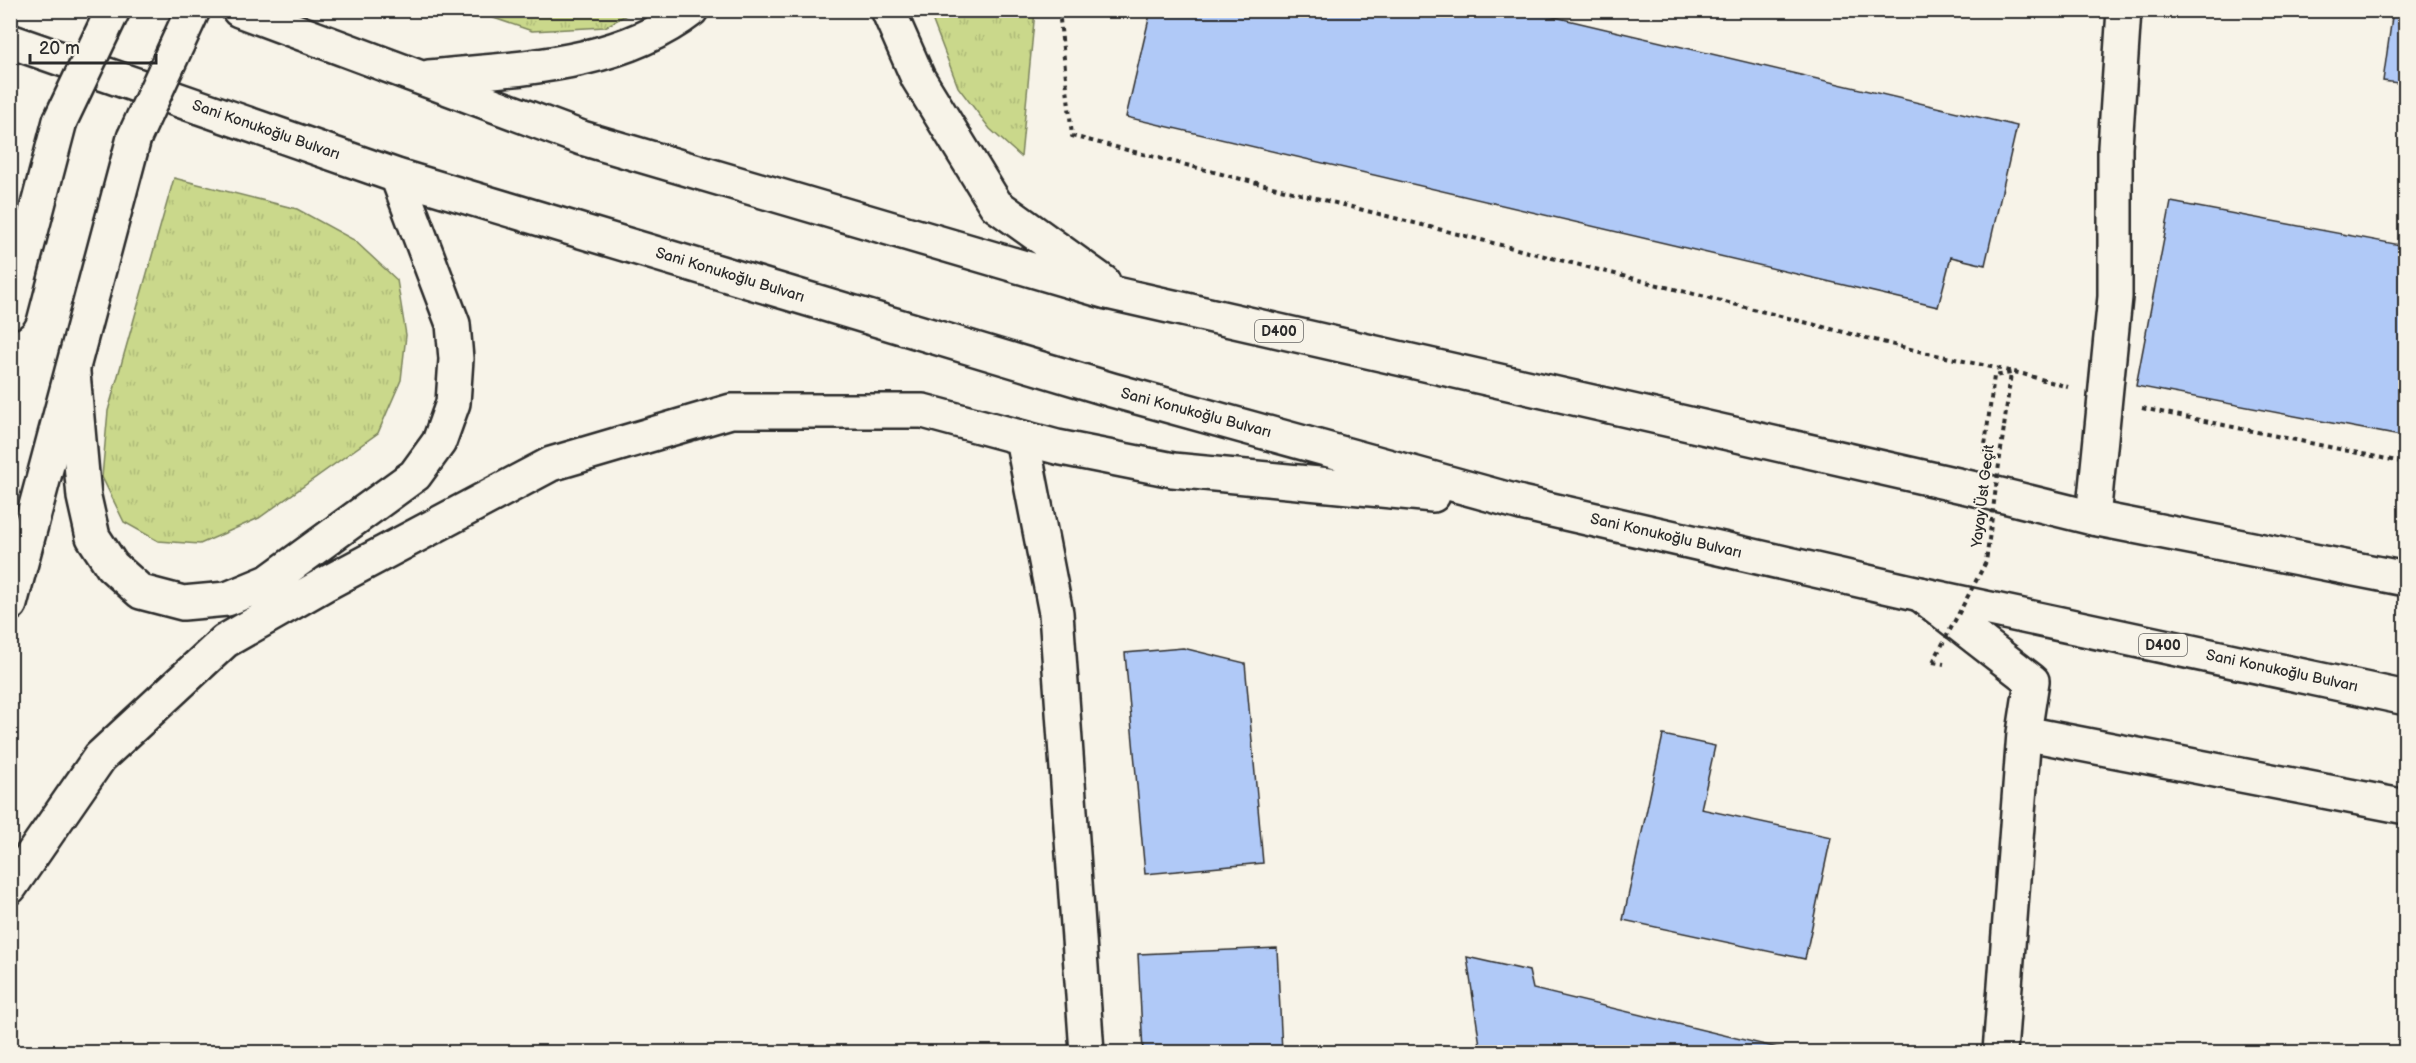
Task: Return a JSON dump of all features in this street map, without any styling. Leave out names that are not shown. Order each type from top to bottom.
[{"type":"main road","points":[[10,312],[15,279],[60,122],[113,10]]},
{"type":"main road","points":[[10,604],[134,138],[193,10]]},
{"type":"main road","name":"D400","points":[[239,10],[582,138],[1122,296],[1980,490],[2093,518],[2406,579]]},
{"type":"main road","points":[[421,78],[564,64],[636,41],[680,19],[691,10]]},
{"type":"main road","points":[[888,10],[918,78],[996,205],[1122,296]]},
{"type":"main road","points":[[2093,518],[2115,297],[2115,147],[2124,10]]},
{"type":"main road","name":"Sani Konukoğlu Bulvarı","points":[[10,41],[397,176],[1112,390],[1521,503],[1920,594],[2406,698]]},
{"type":"main road","points":[[73,373],[84,497],[93,537],[112,566],[141,592],[183,603],[227,598],[268,582],[415,475],[439,442],[453,403],[456,359],[453,324],[397,176]]},
{"type":"main road","points":[[10,887],[100,757],[225,641],[325,584],[551,464],[731,411],[923,411],[1022,438],[1173,470],[1521,503]]},
{"type":"main road","points":[[1022,438],[1056,613],[1087,1053]]},
{"type":"main road","points":[[1920,594],[2032,681],[2024,734],[2000,1053]]},
{"type":"main road","points":[[2024,734],[2406,807]]},
{"type":"path","points":[[1059,10],[1072,135],[1903,347],[2024,374],[2146,409],[2406,463]]},
{"type":"path","name":"Yayay Üst Geçit","points":[[1933,662],[1986,562],[2010,373],[1994,376],[1980,490]]},
{"type":"green space","points":[[633,10],[605,27],[532,31],[473,11]]},
{"type":"green space","points":[[929,11],[1035,11],[1021,157],[990,129],[958,87]]},
{"type":"green space","points":[[174,178],[297,209],[354,240],[397,280],[406,335],[401,380],[378,433],[259,518],[200,544],[158,541],[124,522],[102,477],[108,411]]},
{"type":"building","points":[[1151,10],[1525,10],[2017,126],[1985,265],[1951,257],[1938,307],[1126,117]]},
{"type":"building","points":[[2393,10],[2406,10],[2406,84],[2383,81]]},
{"type":"building","points":[[2171,202],[2406,246],[2406,437],[2136,386]]},
{"type":"building","points":[[1183,648],[1245,663],[1263,863],[1145,874],[1125,653]]},
{"type":"building","points":[[1663,735],[1715,746],[1701,809],[1831,837],[1805,959],[1623,920]]},
{"type":"building","points":[[1277,948],[1282,1052],[1143,1052],[1138,954]]},
{"type":"building","points":[[1467,957],[1529,971],[1533,989],[1794,1052],[1481,1052]]}]
